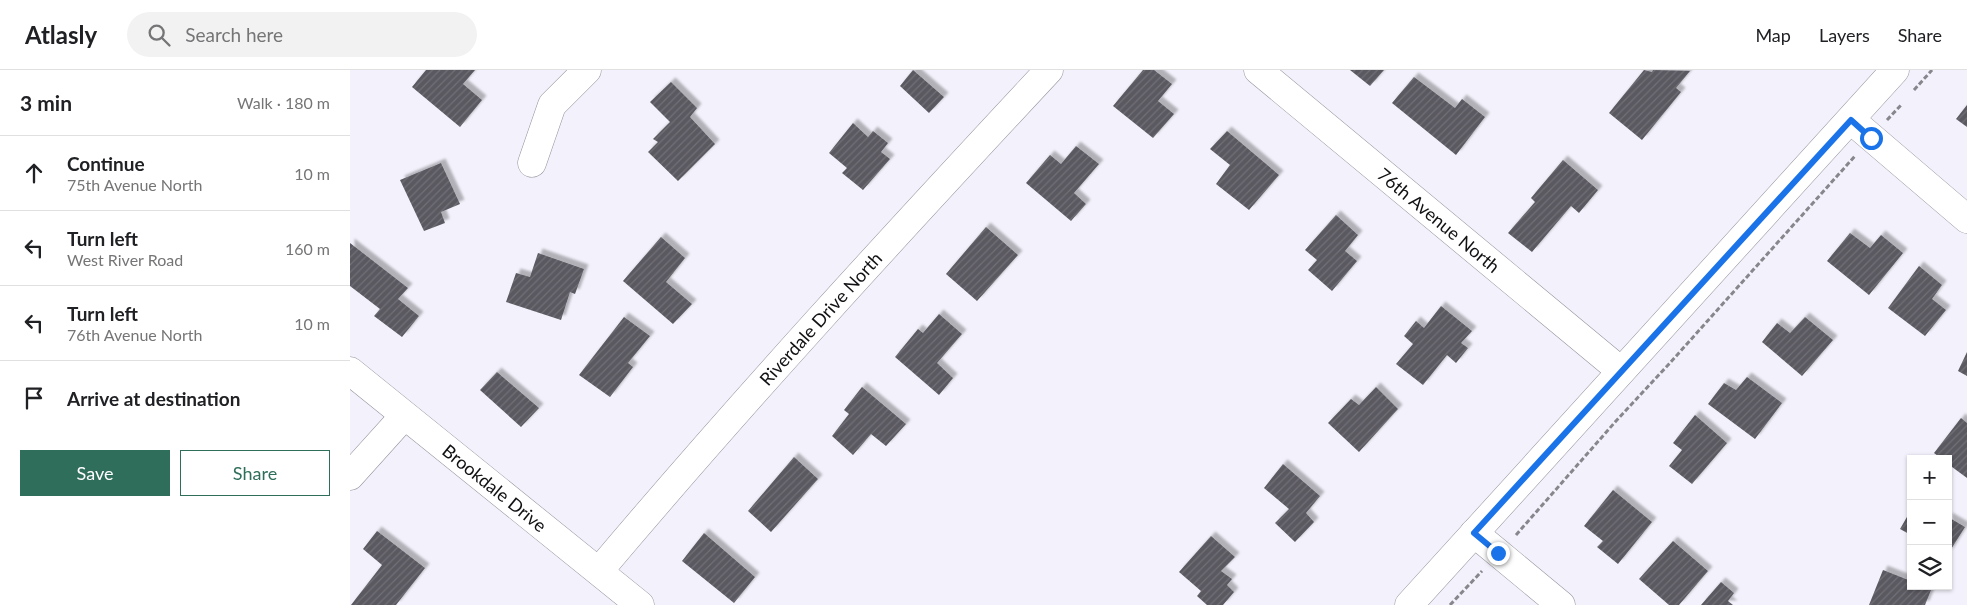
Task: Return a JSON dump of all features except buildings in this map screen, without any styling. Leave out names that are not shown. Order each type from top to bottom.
[{"type":"street","points":[[532,163],[552,104],[587,70]]},
{"type":"street","name":"Riverdale Drive North","points":[[599,571],[701,451],[888,244],[1049,70]]},
{"type":"street","name":"76th Avenue North","points":[[1258,70],[1621,371]]},
{"type":"street","points":[[1409,605],[1895,70]]},
{"type":"street","points":[[1851,120],[1967,219]]},
{"type":"street","name":"Brookdale Drive","points":[[350,371],[640,605]]},
{"type":"street","points":[[350,476],[404,416]]},
{"type":"street","points":[[1474,533],[1561,605]]},
{"type":"path","points":[[1510,542],[1616,421],[1860,150]]},
{"type":"path","points":[[1450,605],[1487,566]]},
{"type":"route","points":[[1498,553],[1474,533],[1851,120],[1871,138]]}]
